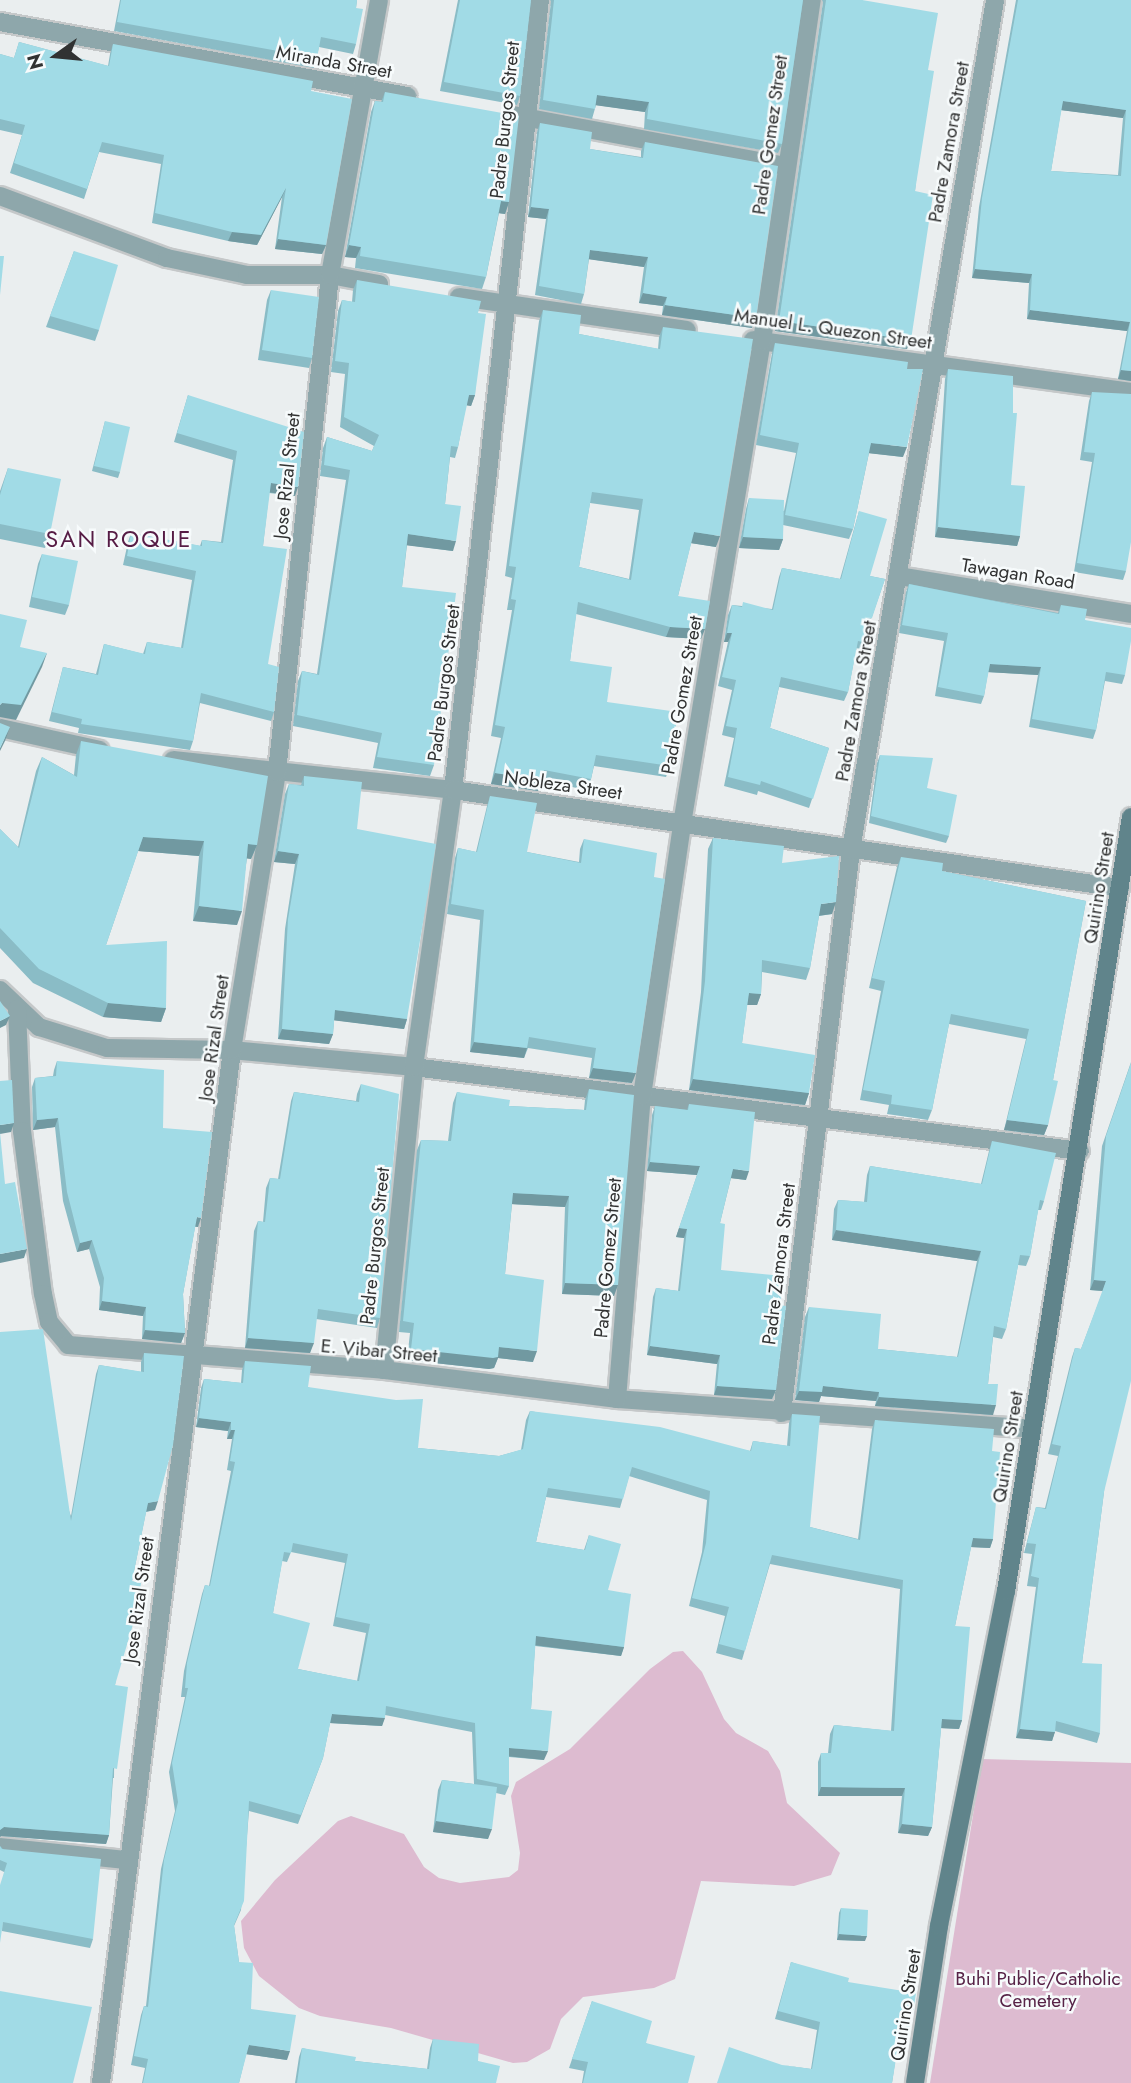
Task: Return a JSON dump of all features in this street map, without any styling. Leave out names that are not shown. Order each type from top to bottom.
[{"type":"main road","name":"Quirino Street","points":[[915,2083],[939,1926],[1006,1591],[1031,1429],[1080,1151],[1131,817]]},
{"type":"street","name":"Jose Rizal Street","points":[[101,2083],[126,1860],[197,1356],[232,1050],[277,772],[330,275],[379,0]]},
{"type":"street","name":"Padre Burgos Street","points":[[384,1370],[414,1067],[453,790],[509,305],[524,117],[540,0]]},
{"type":"street","name":"Padre Gomez Street","points":[[617,1399],[642,1096],[681,824],[762,341],[785,166],[811,0]]},
{"type":"street","name":"Padre Zamora Street","points":[[782,1413],[851,850],[899,576],[931,363],[995,0]]},
{"type":"street","name":"Miranda Street","points":[[0,22],[430,100]]},
{"type":"street","points":[[498,113],[785,166]]},
{"type":"street","points":[[0,196],[167,258],[247,275],[330,275],[399,287]]},
{"type":"street","name":"Manuel L. Quezon Street","points":[[440,294],[709,334]]},
{"type":"street","name":"Manuel L. Quezon Street","points":[[736,337],[1131,391]]},
{"type":"street","name":"Tawagan Road","points":[[899,576],[1131,614]]},
{"type":"street","points":[[0,728],[122,754]]},
{"type":"street","name":"Nobleza Street","points":[[148,757],[453,790],[1120,888]]},
{"type":"street","points":[[0,990],[39,1027],[107,1048],[232,1050],[414,1067],[1080,1151]]},
{"type":"street","name":"E. Vibar Street","points":[[17,1009],[22,1131],[49,1322],[68,1345],[83,1349],[384,1370],[617,1399],[1031,1429]]},
{"type":"street","points":[[0,1847],[126,1860]]},
{"type":"green space","points":[[683,1651],[702,1672],[724,1719],[736,1733],[768,1751],[780,1771],[787,1803],[840,1853],[831,1875],[794,1886],[701,1881],[675,1979],[654,1988],[583,1997],[561,2019],[550,2049],[527,2062],[513,2063],[391,2028],[320,2016],[299,2008],[259,1976],[244,1948],[241,1921],[275,1880],[338,1821],[351,1816],[404,1834],[424,1867],[439,1878],[460,1883],[509,1877],[518,1870],[520,1853],[511,1796],[516,1782],[570,1749],[650,1669],[673,1652]]},
{"type":"green space","name":"Buhi Public/Catholic Cemetery","points":[[982,1759],[1131,1763],[1131,2083],[930,2083]]},
{"type":"building","points":[[121,0],[357,0],[356,8],[363,9],[356,44],[321,37],[317,58],[117,22]]},
{"type":"building","points":[[460,0],[531,0],[520,96],[444,82]]},
{"type":"building","points":[[554,0],[803,0],[782,144],[647,119],[649,102],[597,95],[595,109],[543,100]]},
{"type":"building","points":[[826,0],[862,0],[938,13],[928,70],[934,71],[915,191],[933,195],[911,340],[779,321]]},
{"type":"building","points":[[1018,0],[1131,0],[1131,371],[1121,370],[1130,322],[1030,310],[1032,274],[975,269],[982,198]],"holes":[[[1063,101],[1126,110],[1121,176],[1051,171]]]},
{"type":"building","points":[[19,42],[109,66],[113,44],[313,81],[311,91],[352,99],[326,245],[278,239],[286,188],[261,235],[232,232],[155,213],[164,155],[102,142],[87,189],[14,163],[25,125],[0,119],[0,54],[14,58]]},
{"type":"building","points":[[385,92],[519,116],[509,202],[501,201],[486,277],[360,256],[361,247],[349,245],[375,101],[383,102]]},
{"type":"building","points":[[540,123],[592,132],[590,149],[643,158],[645,142],[778,166],[756,318],[665,305],[667,297],[643,293],[648,257],[590,250],[584,294],[539,286],[549,209],[531,207]]},
{"type":"building","points":[[74,251],[118,265],[99,330],[50,316]]},
{"type":"building","points":[[0,256],[4,256],[0,295]]},
{"type":"building","points":[[357,280],[481,301],[478,313],[486,314],[475,395],[469,395],[458,447],[451,446],[445,504],[461,506],[456,541],[408,534],[402,587],[456,593],[434,765],[377,757],[382,733],[297,715],[302,671],[319,675],[350,470],[324,465],[327,437],[372,451],[379,435],[344,417],[349,363],[335,361],[342,300],[355,302]]},
{"type":"building","points":[[271,290],[319,297],[312,358],[262,350]]},
{"type":"building","points":[[543,310],[581,315],[579,334],[660,349],[663,327],[753,339],[720,536],[694,532],[678,596],[710,601],[705,629],[670,627],[578,602],[570,661],[612,667],[607,702],[678,712],[670,766],[596,755],[591,779],[544,770],[542,780],[495,773],[505,727],[495,725],[516,600],[511,599],[516,567],[509,566]],"holes":[[[592,492],[643,499],[631,580],[579,567]]]},
{"type":"building","points":[[775,343],[908,362],[907,369],[923,369],[907,447],[871,443],[853,529],[785,515],[799,443],[760,435]]},
{"type":"building","points":[[948,369],[1013,376],[1013,413],[1017,413],[1011,485],[1025,486],[1020,536],[938,527]]},
{"type":"building","points":[[1092,392],[1131,394],[1131,542],[1126,571],[1077,563],[1095,453],[1084,452]]},
{"type":"building","points":[[188,395],[304,432],[298,487],[271,483],[263,546],[287,549],[268,664],[279,667],[274,712],[201,693],[193,741],[81,724],[82,719],[52,712],[63,667],[98,675],[104,644],[145,654],[147,642],[183,648],[196,571],[127,556],[131,533],[202,546],[202,540],[223,543],[237,451],[177,433]]},
{"type":"building","points":[[105,421],[130,427],[120,472],[94,466]]},
{"type":"building","points":[[8,468],[61,479],[50,534],[0,524],[0,495]]},
{"type":"building","points":[[749,498],[784,500],[783,539],[743,537]]},
{"type":"building","points":[[859,511],[887,519],[870,576],[885,579],[872,618],[867,618],[863,642],[858,641],[848,692],[781,677],[770,728],[829,748],[813,799],[761,781],[760,785],[728,777],[737,728],[726,726],[736,680],[722,677],[732,633],[727,633],[732,605],[742,607],[743,602],[773,610],[782,568],[841,579]]},
{"type":"building","points":[[42,554],[78,561],[69,605],[32,597]]},
{"type":"building","points":[[909,584],[1059,614],[1061,605],[1087,609],[1085,620],[1131,628],[1125,675],[1106,672],[1096,730],[1032,719],[1041,667],[990,664],[984,696],[938,687],[948,633],[902,625]]},
{"type":"building","points":[[0,614],[27,620],[20,647],[47,653],[21,705],[0,705]]},
{"type":"building","points":[[0,723],[10,727],[0,748]]},
{"type":"building","points":[[81,741],[268,776],[257,845],[248,844],[242,911],[199,906],[204,841],[143,837],[106,945],[167,941],[166,1008],[108,1003],[39,969],[0,928],[0,829],[19,848],[42,757],[77,777]]},
{"type":"building","points":[[880,755],[933,758],[927,788],[957,795],[949,836],[871,816]]},
{"type":"building","points":[[304,776],[362,782],[357,829],[436,844],[407,1019],[335,1010],[333,1034],[282,1029],[288,919],[299,854],[278,851],[289,784],[304,786]]},
{"type":"building","points":[[490,796],[537,803],[527,852],[581,863],[584,839],[657,853],[654,877],[665,879],[636,1073],[593,1068],[596,1048],[529,1037],[527,1048],[474,1042],[484,910],[451,904],[458,848],[477,852]]},
{"type":"building","points":[[713,838],[784,846],[782,863],[839,856],[836,902],[821,904],[810,968],[762,960],[761,994],[749,993],[742,1043],[815,1055],[809,1093],[693,1079],[705,981]]},
{"type":"building","points":[[901,857],[943,863],[942,871],[1086,901],[1053,1080],[1058,1081],[1048,1125],[1007,1120],[1029,1029],[951,1014],[932,1110],[891,1104],[892,1095],[863,1090],[885,981],[872,978]]},
{"type":"building","points":[[0,1001],[10,1016],[0,1021]]},
{"type":"building","points":[[57,1061],[164,1070],[163,1128],[212,1132],[201,1218],[197,1217],[183,1294],[185,1333],[145,1330],[146,1307],[102,1301],[104,1278],[92,1240],[80,1243],[67,1192],[58,1118],[37,1120],[35,1078],[56,1076]]},
{"type":"building","points":[[1131,1063],[1131,1381],[1104,1492],[1082,1663],[1102,1664],[1100,1733],[1056,1721],[1055,1732],[1020,1729],[1039,1578],[1031,1576],[1036,1544],[1027,1543],[1036,1507],[1046,1509],[1061,1446],[1052,1444],[1075,1348],[1081,1349],[1106,1281],[1094,1280],[1106,1136]]},
{"type":"building","points":[[12,1080],[14,1123],[0,1125],[0,1081]]},
{"type":"building","points":[[361,1084],[399,1094],[380,1318],[318,1309],[314,1343],[248,1338],[258,1221],[265,1222],[270,1178],[280,1179],[294,1092],[359,1102]]},
{"type":"building","points":[[589,1089],[634,1095],[618,1285],[565,1283],[569,1196],[513,1193],[505,1274],[544,1280],[537,1351],[499,1347],[498,1357],[493,1358],[411,1349],[414,1323],[403,1321],[421,1140],[451,1141],[457,1092],[510,1100],[509,1106],[586,1110]]},
{"type":"building","points":[[689,1104],[755,1112],[749,1171],[733,1169],[720,1223],[725,1224],[721,1270],[783,1276],[780,1305],[786,1306],[776,1390],[717,1386],[720,1355],[650,1346],[656,1288],[680,1291],[687,1229],[679,1228],[700,1166],[650,1162],[655,1106],[688,1110]]},
{"type":"building","points":[[0,1132],[5,1184],[15,1182],[27,1249],[0,1254]]},
{"type":"building","points":[[992,1141],[1056,1153],[1044,1201],[1040,1200],[1030,1256],[1020,1255],[1006,1329],[994,1326],[988,1384],[998,1384],[996,1405],[879,1397],[879,1392],[823,1386],[822,1392],[799,1391],[809,1307],[881,1314],[878,1349],[958,1357],[981,1251],[836,1230],[838,1200],[867,1202],[870,1166],[982,1184]]},
{"type":"building","points":[[43,1329],[71,1521],[99,1365],[144,1372],[144,1353],[184,1356],[173,1445],[158,1501],[148,1503],[132,1581],[141,1583],[137,1611],[115,1685],[128,1687],[117,1769],[113,1768],[109,1835],[4,1827],[0,1830],[0,1332]]},
{"type":"building","points":[[245,1361],[311,1366],[308,1387],[396,1400],[423,1399],[418,1448],[499,1456],[523,1449],[530,1411],[660,1427],[751,1451],[753,1441],[790,1446],[792,1414],[820,1416],[810,1527],[860,1540],[875,1420],[994,1429],[992,1451],[1000,1452],[993,1539],[973,1538],[955,1626],[970,1627],[962,1720],[942,1719],[932,1827],[902,1824],[905,1788],[821,1787],[821,1753],[831,1753],[834,1725],[894,1731],[903,1580],[772,1555],[745,1651],[719,1644],[729,1607],[692,1598],[706,1543],[710,1491],[632,1467],[623,1499],[548,1488],[536,1542],[585,1550],[589,1535],[621,1544],[608,1590],[631,1594],[624,1647],[536,1636],[531,1709],[552,1711],[548,1751],[509,1748],[509,1786],[477,1779],[475,1723],[386,1706],[385,1718],[332,1714],[323,1758],[301,1815],[249,1801],[244,1901],[234,1925],[239,1962],[253,1963],[251,2009],[296,2015],[290,2051],[249,2045],[239,2083],[143,2083],[148,2059],[134,2056],[144,2006],[148,2007],[164,1860],[178,1802],[172,1763],[188,1688],[185,1688],[187,1663],[205,1585],[210,1586],[235,1462],[230,1461],[235,1430],[231,1430],[231,1422],[199,1418],[204,1379],[243,1383]],"holes":[[[293,1543],[348,1554],[336,1617],[370,1624],[359,1681],[298,1669],[310,1623],[273,1613],[284,1552],[291,1553]]]},
{"type":"building","points":[[442,1780],[497,1787],[492,1829],[436,1821]]},
{"type":"building","points":[[0,1846],[2,1849],[101,1859],[93,1939],[3,1922],[0,1943],[0,1885],[7,1863],[0,1860]]},
{"type":"building","points":[[841,1908],[868,1910],[867,1936],[839,1934]]},
{"type":"building","points":[[791,1962],[849,1978],[848,1982],[916,1993],[907,2048],[898,2047],[892,2083],[717,2083],[729,2047],[782,2065],[812,2069],[820,2022],[778,2011]]},
{"type":"building","points":[[0,1991],[92,2007],[73,2083],[0,2083]]},
{"type":"building","points":[[592,2001],[652,2021],[646,2043],[695,2056],[688,2083],[583,2083],[588,2062],[572,2059]]},
{"type":"building","points":[[433,2039],[479,2044],[478,2061],[500,2066],[496,2083],[297,2083],[302,2048],[356,2057],[355,2061],[429,2069]]},
{"type":"district","name":"SAN ROQUE","points":[[119,539]]}]
